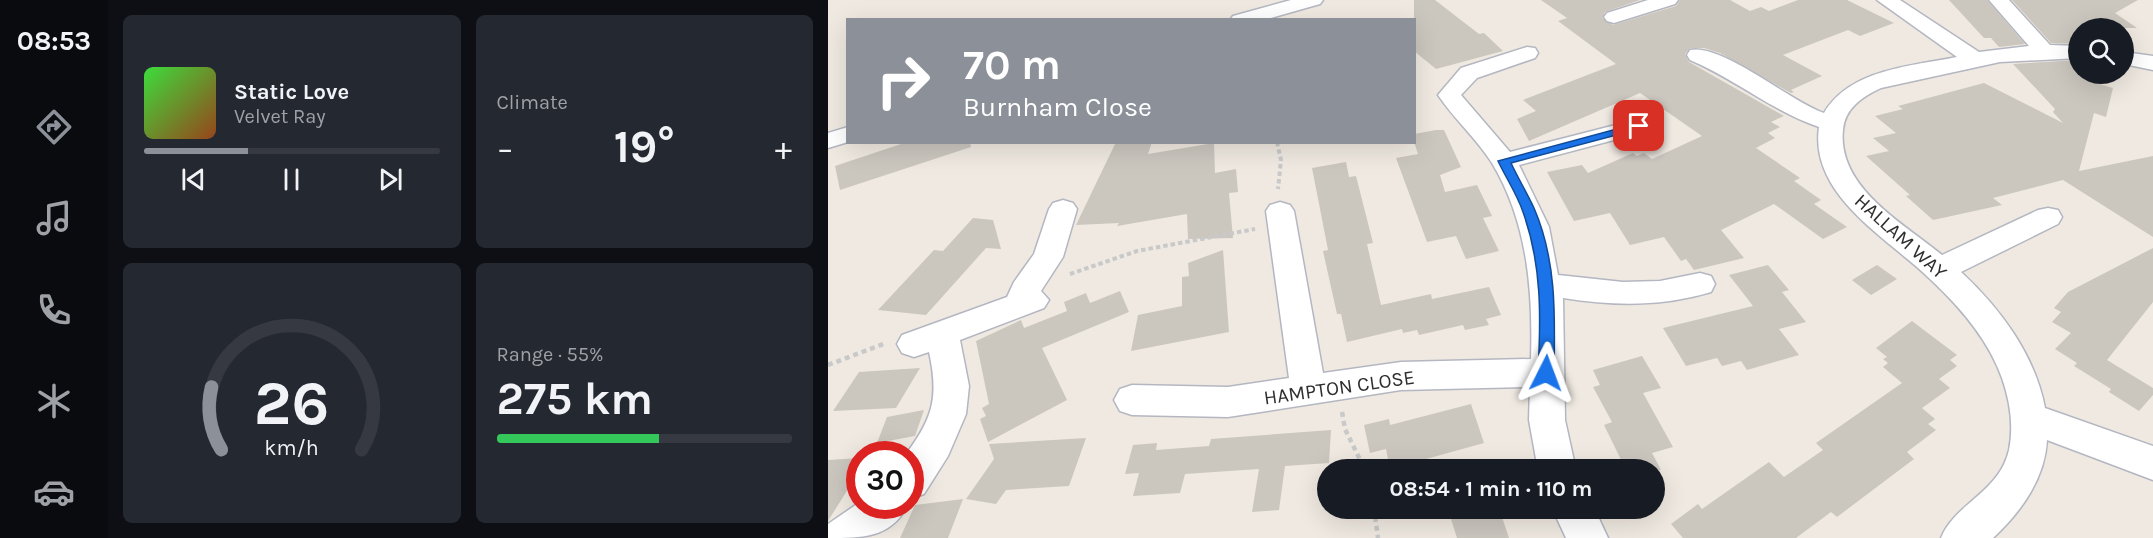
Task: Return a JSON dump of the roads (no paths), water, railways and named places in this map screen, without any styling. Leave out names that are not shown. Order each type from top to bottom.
[{"type":"street","points":[[1247,18],[1313,0]]},
{"type":"street","points":[[1614,17],[1668,0]]},
{"type":"street","points":[[1887,0],[1975,59]]},
{"type":"street","points":[[1999,0],[2044,51]]},
{"type":"street","points":[[1698,55],[1731,70],[1809,116],[1832,124],[1840,106],[1869,86],[1975,59],[2044,51],[2068,52]]},
{"type":"street","points":[[1527,53],[1469,73],[1449,95],[1504,161],[1535,227],[1546,284],[1549,325],[1546,373],[1547,420],[1555,459]]},
{"type":"street","points":[[2134,60],[2153,63]]},
{"type":"street","name":"HALLAM WAY","points":[[1832,124],[1829,134],[1832,158],[1850,190],[1875,217],[1940,269],[1975,304],[2008,350],[2021,382],[2029,418],[2028,442],[2017,480],[1996,508],[1961,538]]},
{"type":"street","points":[[1504,161],[1639,126]]},
{"type":"street","points":[[828,141],[846,136]]},
{"type":"street","points":[[924,460],[935,443],[951,403],[952,390],[928,339],[1027,302],[1026,290],[1048,256],[1063,209]]},
{"type":"street","points":[[1281,217],[1322,387]]},
{"type":"street","points":[[1940,269],[2048,217]]},
{"type":"street","points":[[1546,284],[1641,296],[1700,284]]},
{"type":"street","name":"HAMPTON CLOSE","points":[[1132,400],[1228,402],[1401,376],[1546,373]]},
{"type":"street","points":[[2029,418],[2153,463]]},
{"type":"street","points":[[842,538],[869,519]]},
{"type":"street","points":[[1578,519],[1588,538]]}]
